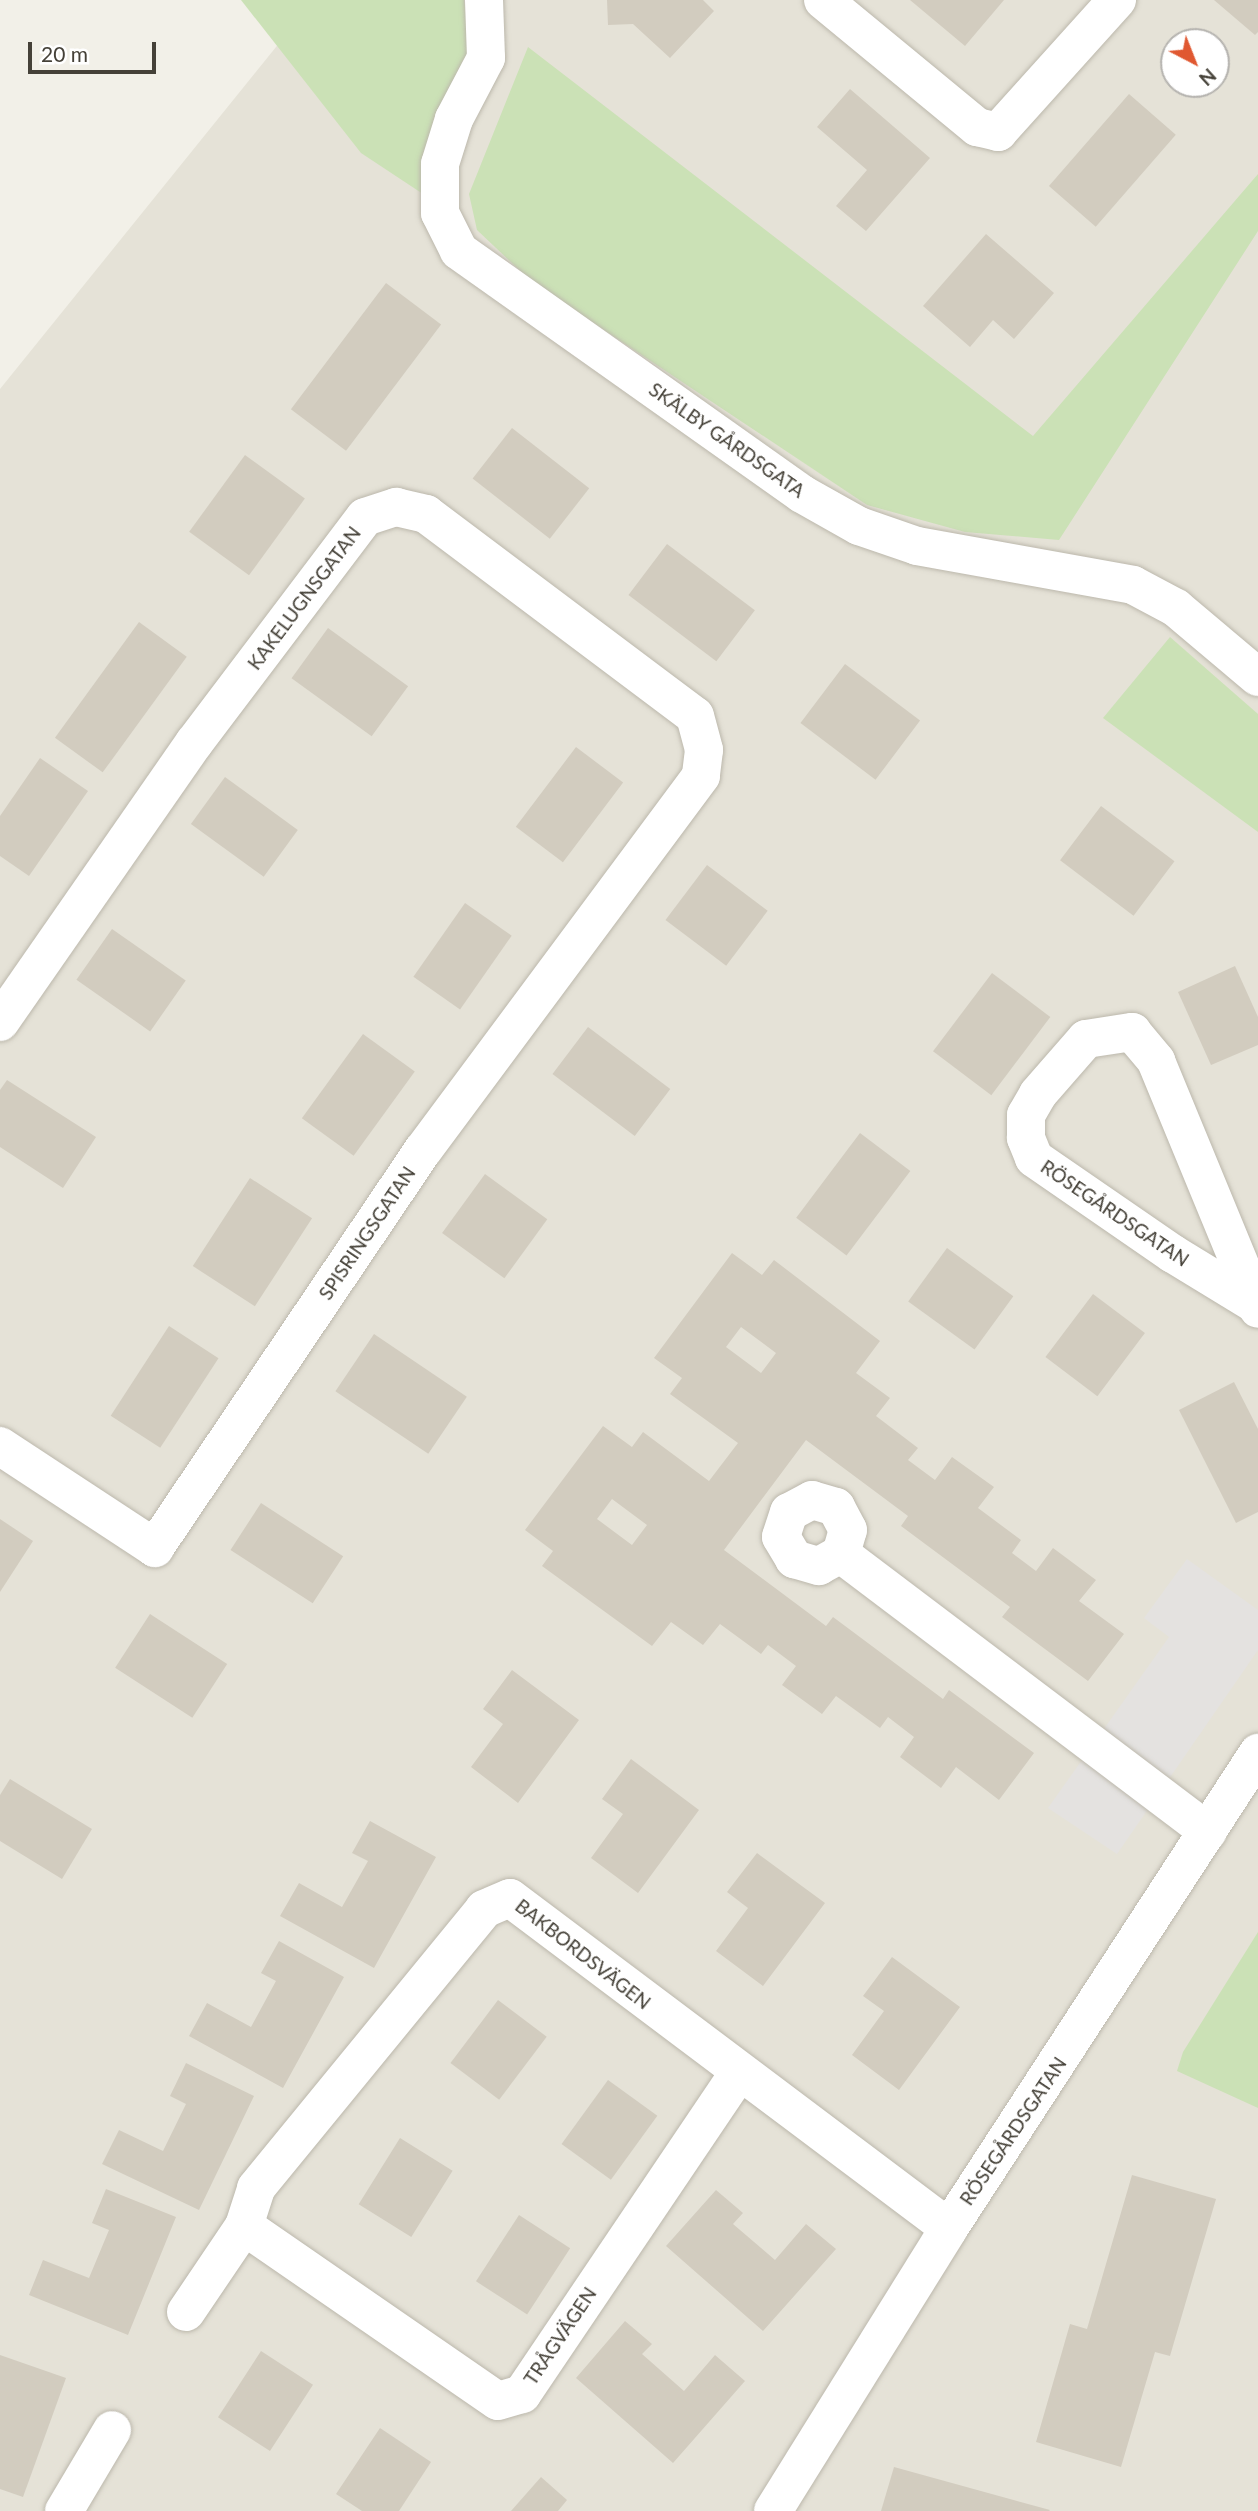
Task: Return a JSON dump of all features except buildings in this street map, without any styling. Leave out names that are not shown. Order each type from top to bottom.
[{"type":"street","name":"SKÄLBY GÅRDSGATA","points":[[484,0],[486,58],[454,118],[440,164],[440,214],[459,251],[802,494],[859,526],[917,545],[1133,585],[1176,608],[1258,677]]},
{"type":"street","points":[[823,0],[977,127],[998,132],[1117,0]]},
{"type":"street","name":"KAKELUGNSGATAN","points":[[0,1022],[194,743],[365,517],[396,507],[426,514],[695,716],[704,750],[701,776]]},
{"type":"street","name":"SPISRINGSGATAN","points":[[0,1446],[155,1548],[423,1150],[701,776]]},
{"type":"street","name":"RÖSEGÅRDSGATAN","points":[[1132,1032],[1156,1061],[1257,1306],[1173,1254],[1034,1158],[1026,1139],[1026,1115],[1038,1094],[1086,1039],[1132,1032]]},
{"type":"street","points":[[841,1554],[1208,1832]]},
{"type":"street","name":"RÖSEGÅRDSGATAN","points":[[773,2511],[949,2228],[1258,1753]]},
{"type":"street","name":"BAKBORDSVÄGEN","points":[[186,2312],[244,2225],[256,2189],[264,2178],[484,1909],[510,1898],[949,2228]]},
{"type":"street","name":"TRÅGVÄGEN","points":[[244,2225],[498,2401],[522,2393],[739,2072]]},
{"type":"street","points":[[64,2511],[112,2430]]},
{"type":"shaded area","points":[[314,0],[1258,0],[1258,2511],[0,2511],[0,389]]},
{"type":"shaded area","points":[[1187,1559],[1258,1610],[1258,1650],[1117,1854],[1048,1808],[1169,1637],[1144,1618]]},
{"type":"green space","points":[[241,0],[464,0],[471,51],[423,194],[361,153]]},
{"type":"green space","points":[[528,47],[1033,436],[1258,174],[1258,231],[1059,540],[965,532],[867,505],[532,282],[477,230],[469,194]]},
{"type":"green space","points":[[1170,637],[1258,714],[1258,832],[1103,718]]},
{"type":"green space","points":[[1258,1932],[1258,2108],[1177,2071],[1183,2052]]}]
